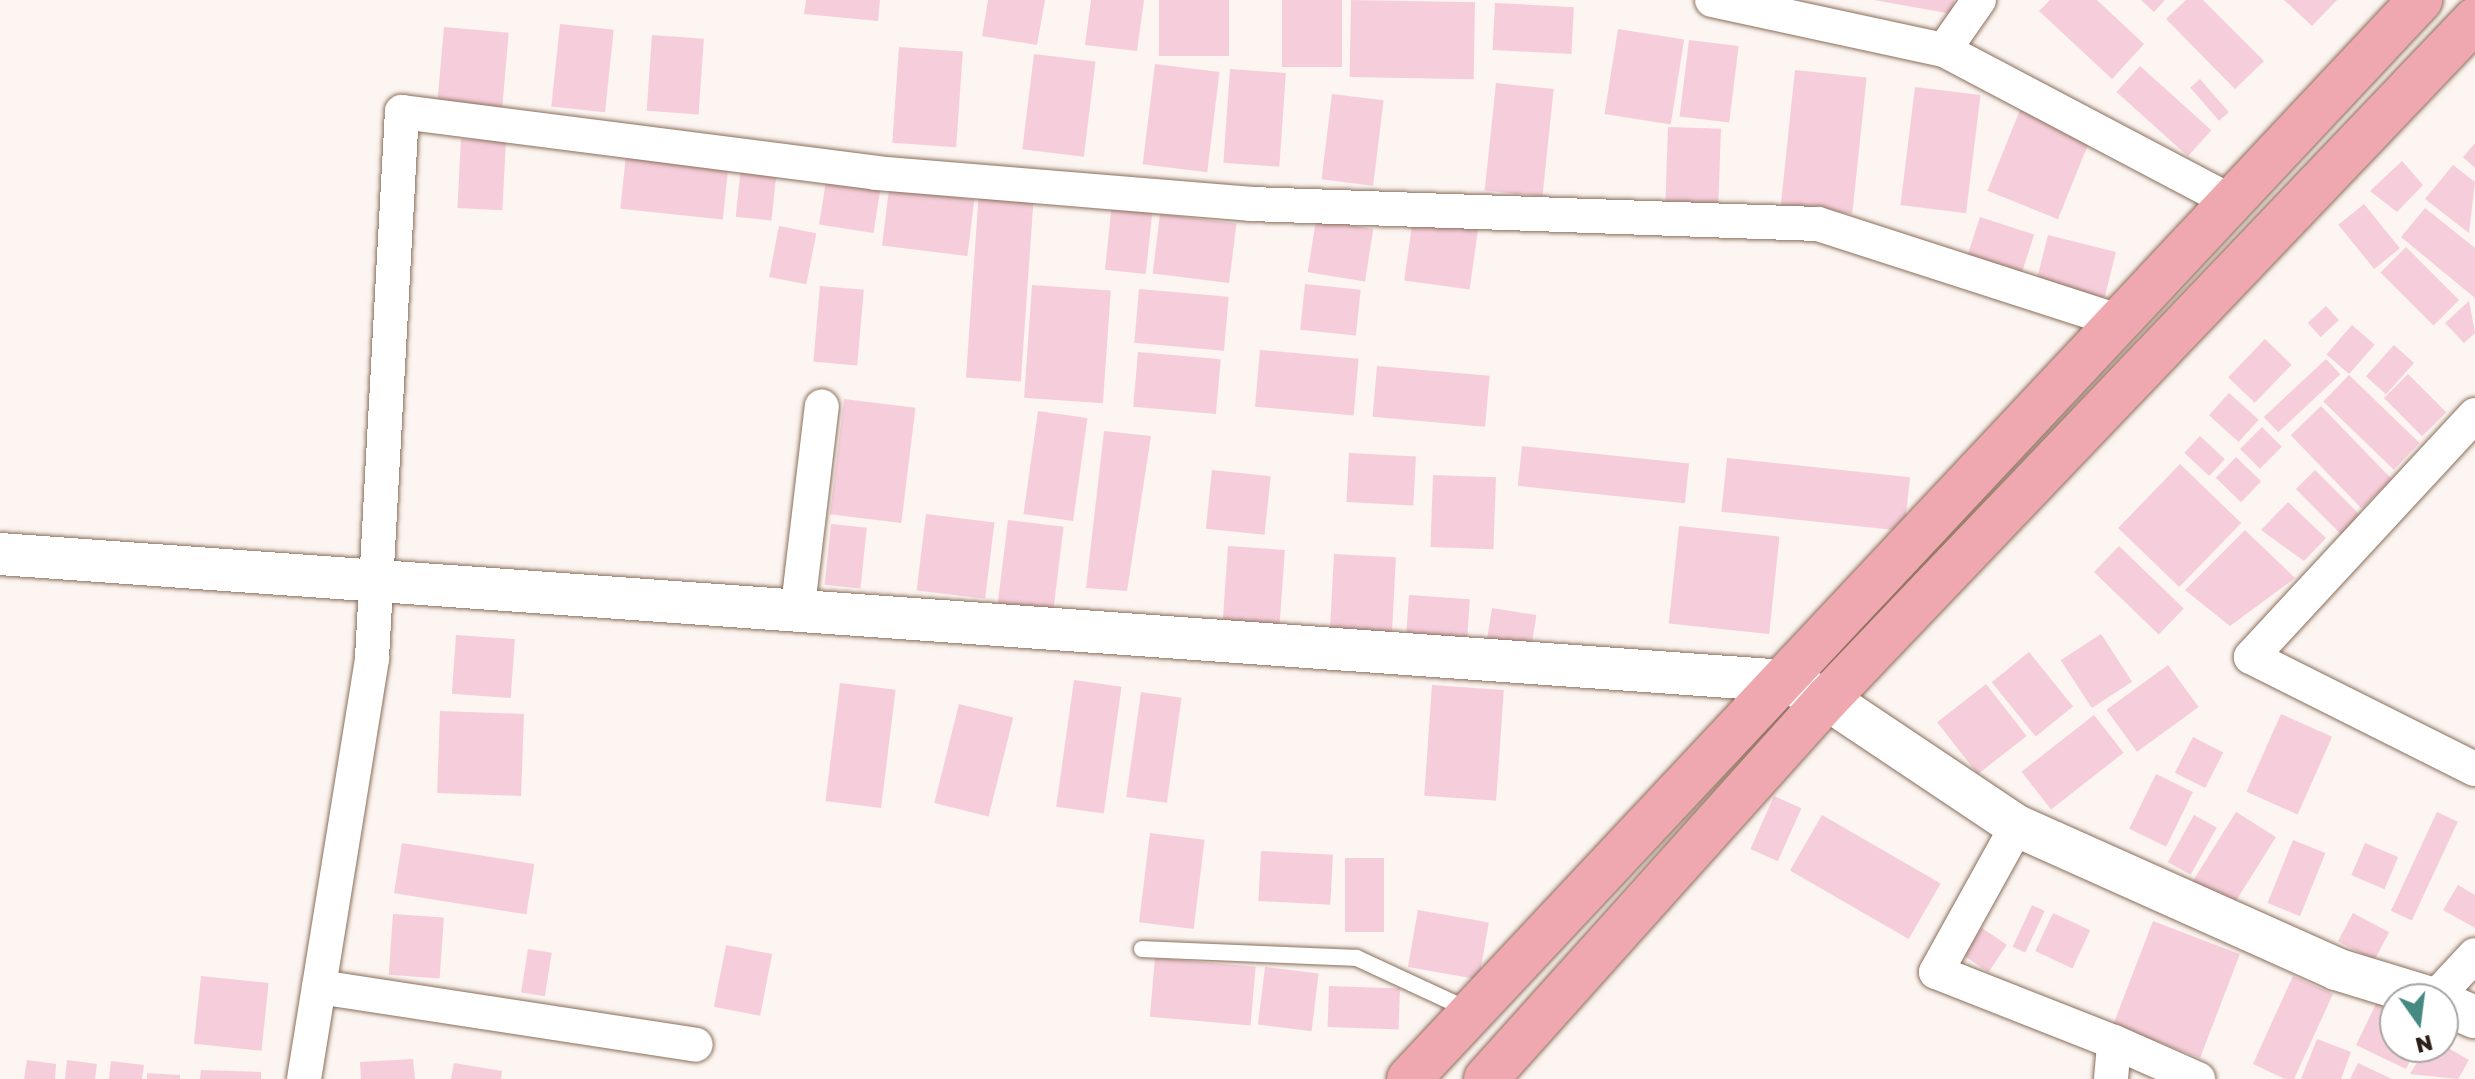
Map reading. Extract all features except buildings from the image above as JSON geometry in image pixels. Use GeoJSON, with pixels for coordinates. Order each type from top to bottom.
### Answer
{"type":"FeatureCollection","features":[{"type":"Feature","properties":{"kind":"main road"},"geometry":{"type":"LineString","coordinates":[[1409,1079],[1783,681],[2115,320],[2420,0]]}},
{"type":"Feature","properties":{"kind":"main road"},"geometry":{"type":"LineString","coordinates":[[1486,1079],[1827,699],[2475,20]]}},
{"type":"Feature","properties":{"kind":"street"},"geometry":{"type":"LineString","coordinates":[[1718,0],[1753,15],[1944,50],[2229,200]]}},
{"type":"Feature","properties":{"kind":"street"},"geometry":{"type":"LineString","coordinates":[[1944,50],[1979,0]]}},
{"type":"Feature","properties":{"kind":"street"},"geometry":{"type":"LineString","coordinates":[[304,1079],[372,658],[402,112],[876,173],[1235,203],[1818,224],[2115,320]]}},
{"type":"Feature","properties":{"kind":"street"},"geometry":{"type":"LineString","coordinates":[[798,606],[822,406]]}},
{"type":"Feature","properties":{"kind":"street"},"geometry":{"type":"LineString","coordinates":[[2475,415],[2251,657],[2475,769]]}},
{"type":"Feature","properties":{"kind":"street"},"geometry":{"type":"LineString","coordinates":[[0,554],[376,583],[798,606],[1783,681],[1827,699],[2017,826],[2336,969],[2382,983]]}},
{"type":"Feature","properties":{"kind":"street"},"geometry":{"type":"LineString","coordinates":[[2017,826],[1936,972],[2114,1042],[2198,1079]]}},
{"type":"Feature","properties":{"kind":"street"},"geometry":{"type":"LineString","coordinates":[[2449,983],[2475,955]]}},
{"type":"Feature","properties":{"kind":"street"},"geometry":{"type":"LineString","coordinates":[[319,987],[696,1045]]}},
{"type":"Feature","properties":{"kind":"street"},"geometry":{"type":"LineString","coordinates":[[2111,1079],[2114,1042]]}},
{"type":"Feature","properties":{"kind":"lane"},"geometry":{"type":"LineString","coordinates":[[1142,949],[1357,958],[1473,1012]]}}]}
